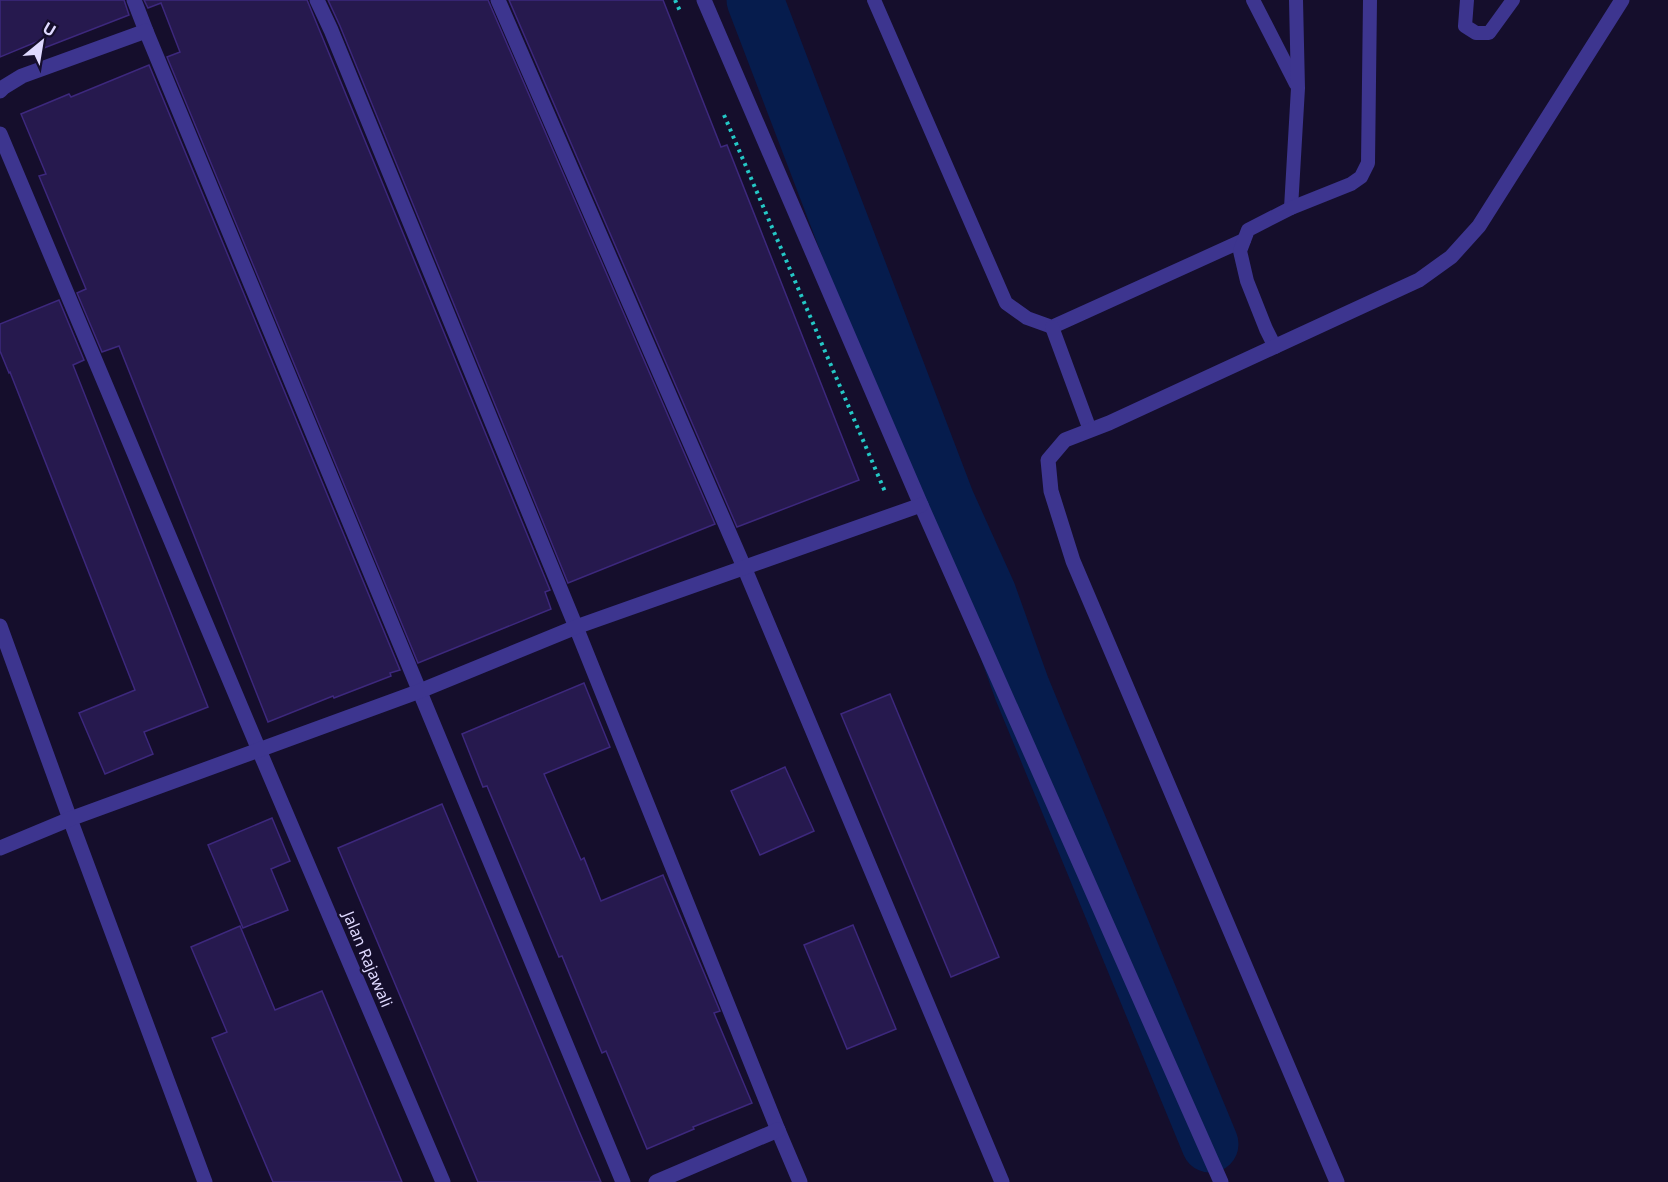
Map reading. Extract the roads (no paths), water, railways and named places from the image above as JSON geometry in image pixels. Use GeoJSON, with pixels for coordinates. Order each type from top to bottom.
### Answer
{"type":"FeatureCollection","features":[{"type":"Feature","properties":{"kind":"street"},"geometry":{"type":"LineString","coordinates":[[134,0],[623,1182]]}},
{"type":"Feature","properties":{"kind":"street"},"geometry":{"type":"LineString","coordinates":[[317,0],[576,627],[800,1182]]}},
{"type":"Feature","properties":{"kind":"street"},"geometry":{"type":"LineString","coordinates":[[498,0],[744,567],[1002,1182]]}},
{"type":"Feature","properties":{"kind":"street"},"geometry":{"type":"LineString","coordinates":[[704,0],[921,505],[1221,1182]]}},
{"type":"Feature","properties":{"kind":"street"},"geometry":{"type":"LineString","coordinates":[[1337,1182],[1073,561],[1051,491],[1048,460],[1065,440],[1109,423],[1419,280],[1451,257],[1479,226],[1622,0]]}},
{"type":"Feature","properties":{"kind":"street"},"geometry":{"type":"LineString","coordinates":[[0,91],[22,76],[146,31]]}},
{"type":"Feature","properties":{"kind":"street","name":"Jalan Rajawali"},"geometry":{"type":"LineString","coordinates":[[0,134],[443,1182]]}},
{"type":"Feature","properties":{"kind":"street"},"geometry":{"type":"LineString","coordinates":[[0,848],[70,819],[420,691],[576,627],[921,505]]}},
{"type":"Feature","properties":{"kind":"street"},"geometry":{"type":"LineString","coordinates":[[0,626],[206,1182]]}},
{"type":"Feature","properties":{"kind":"street"},"geometry":{"type":"LineString","coordinates":[[656,1182],[778,1130]]}},
{"type":"Feature","properties":{"kind":"lane"},"geometry":{"type":"LineString","coordinates":[[874,0],[1006,303],[1027,318],[1052,327],[1245,240]]}},
{"type":"Feature","properties":{"kind":"lane"},"geometry":{"type":"LineString","coordinates":[[1254,0],[1298,88]]}},
{"type":"Feature","properties":{"kind":"lane"},"geometry":{"type":"LineString","coordinates":[[1291,208],[1298,88],[1296,0]]}},
{"type":"Feature","properties":{"kind":"lane"},"geometry":{"type":"LineString","coordinates":[[1275,347],[1247,281],[1240,251],[1248,230],[1361,177],[1368,163],[1370,0]]}},
{"type":"Feature","properties":{"kind":"lane"},"geometry":{"type":"LineString","coordinates":[[1467,0],[1466,26],[1476,33],[1489,33],[1513,0]]}},
{"type":"Feature","properties":{"kind":"lane"},"geometry":{"type":"LineString","coordinates":[[1052,327],[1090,430]]}},
{"type":"Feature","properties":{"kind":"waterway"},"geometry":{"type":"LineString","coordinates":[[755,0],[946,501],[988,594],[1022,689],[1210,1144]]}}]}
